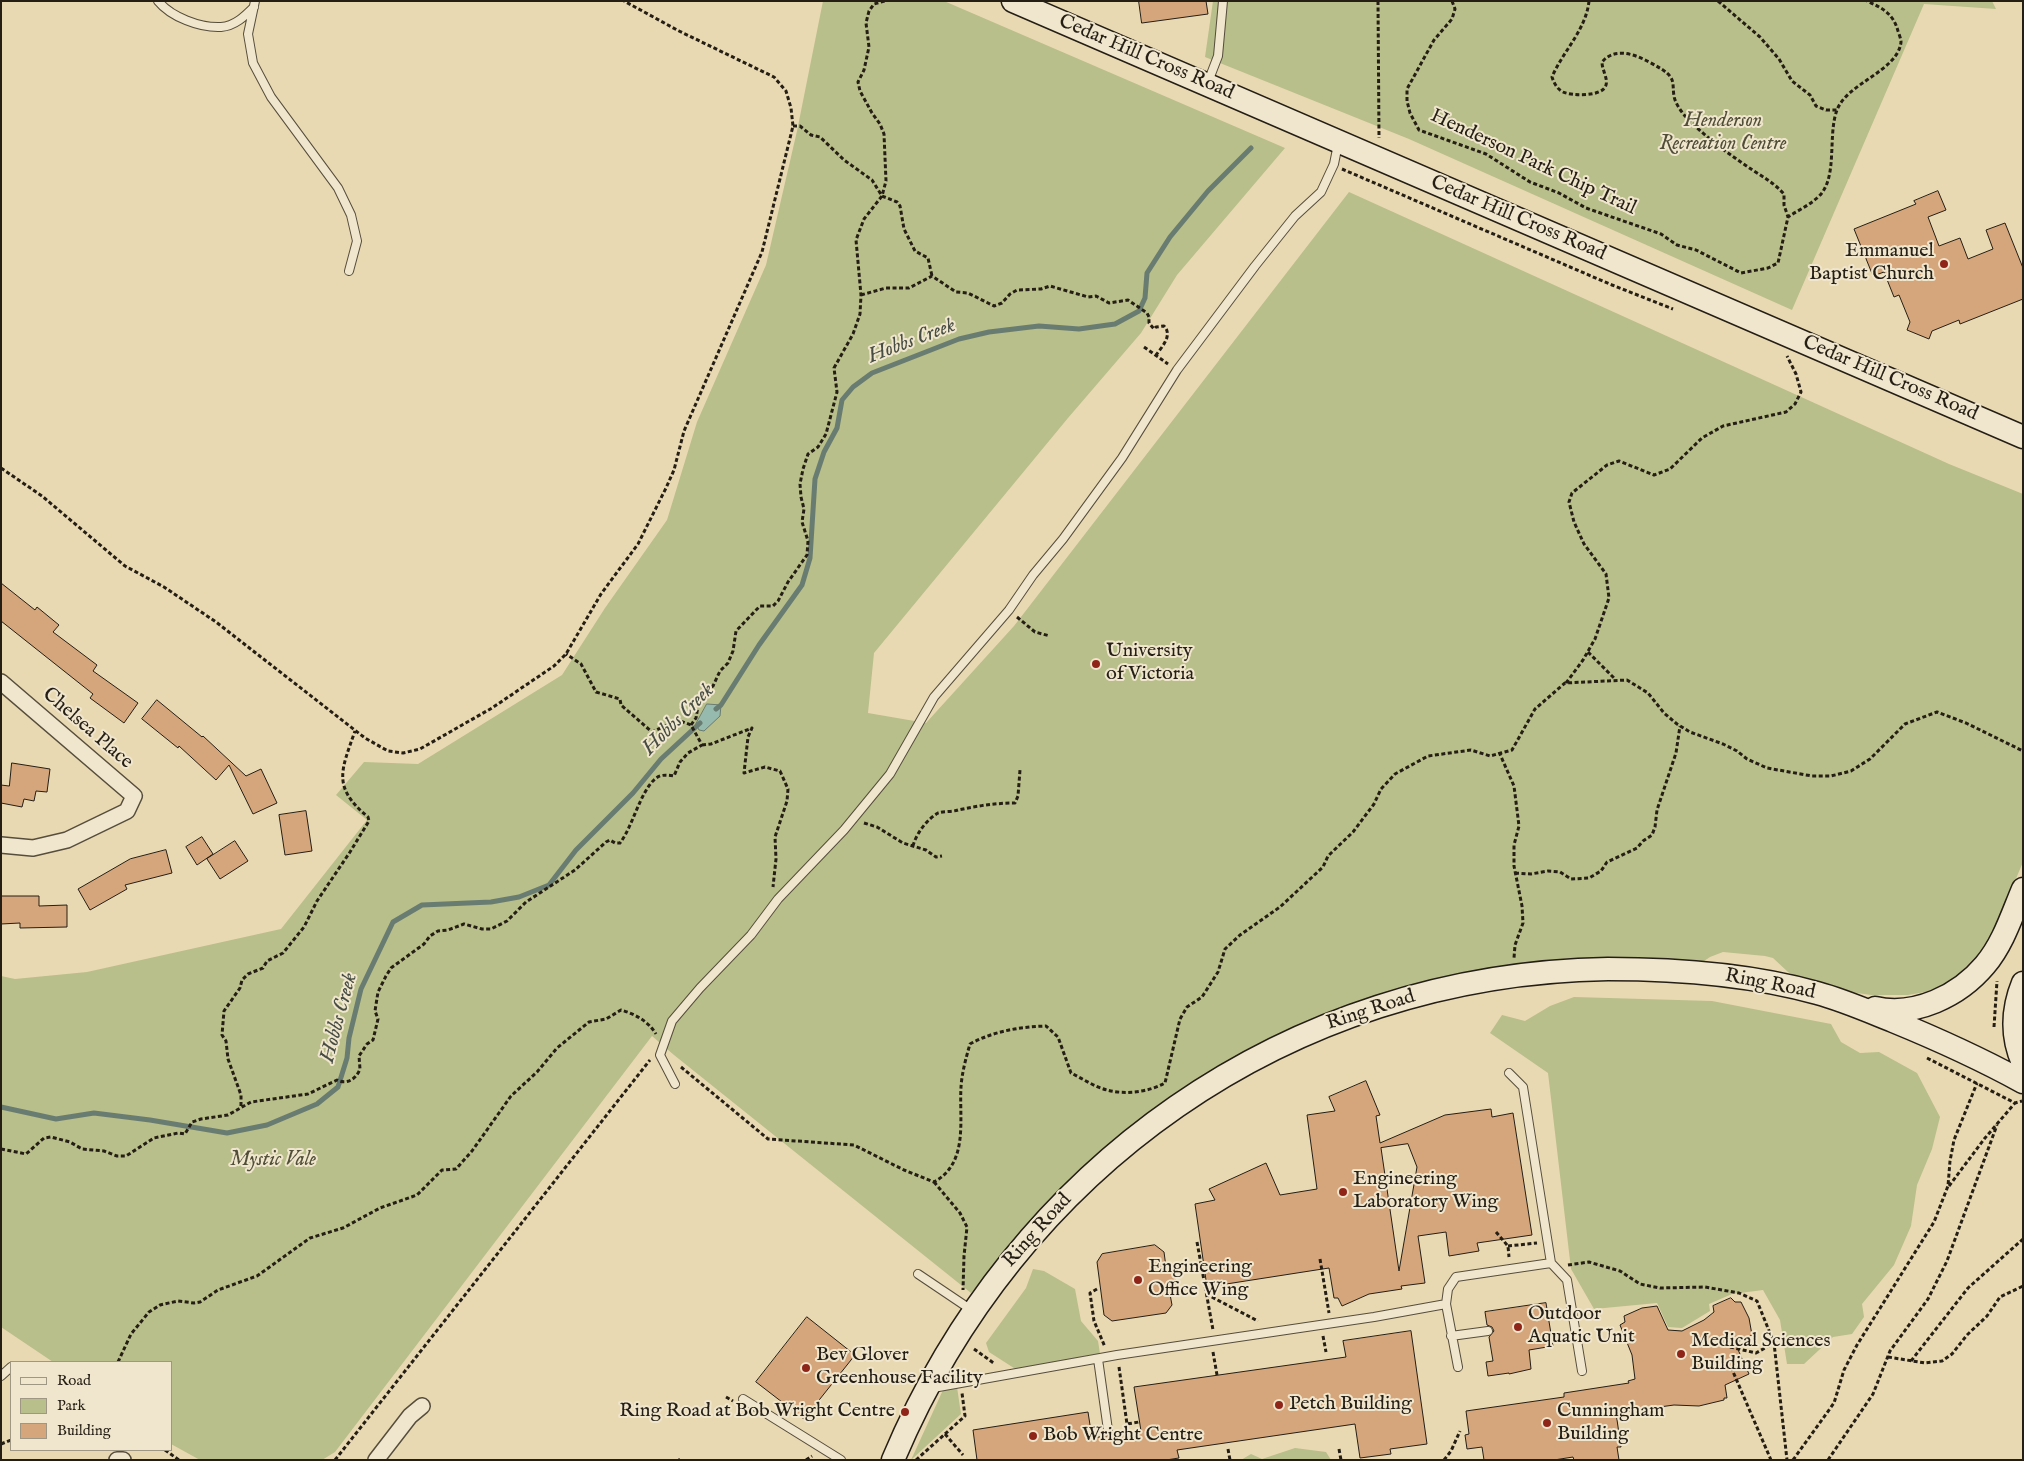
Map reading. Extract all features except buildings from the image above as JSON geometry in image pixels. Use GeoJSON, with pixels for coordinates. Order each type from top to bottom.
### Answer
{"type":"FeatureCollection","features":[{"type":"Feature","properties":{"kind":"street","name":"Cedar Hill Cross Road"},"geometry":{"type":"LineString","coordinates":[[1021,3],[2016,434]]}},
{"type":"Feature","properties":{"kind":"street"},"geometry":{"type":"LineString","coordinates":[[2016,434],[2023,449]]}},
{"type":"Feature","properties":{"kind":"street","name":"Chelsea Place"},"geometry":{"type":"LineString","coordinates":[[1,682],[134,796],[127,811],[67,840],[33,848],[1,845]]}},
{"type":"Feature","properties":{"kind":"street"},"geometry":{"type":"LineString","coordinates":[[1845,1001],[1878,1009],[1893,1010],[1923,1006],[1963,986],[1986,965],[2003,936],[2023,889]]}},
{"type":"Feature","properties":{"kind":"street","name":"Ring Road"},"geometry":{"type":"LineString","coordinates":[[893,1460],[925,1389],[968,1307],[1046,1219],[1103,1163],[1154,1122],[1202,1088],[1263,1054],[1342,1019],[1392,1002],[1449,987],[1511,976],[1582,970],[1635,969],[1686,972],[1758,980],[1816,992],[1845,1001],[1931,1037],[2023,1082]]}},
{"type":"Feature","properties":{"kind":"street"},"geometry":{"type":"LineString","coordinates":[[2023,983],[2017,998],[2014,1025],[2015,1039],[2023,1063]]}},
{"type":"Feature","properties":{"kind":"street"},"geometry":{"type":"LineString","coordinates":[[376,1460],[410,1416],[422,1406]]}},
{"type":"Feature","properties":{"kind":"lane"},"geometry":{"type":"LineString","coordinates":[[158,1],[168,11],[188,21],[222,27],[240,20],[255,4]]}},
{"type":"Feature","properties":{"kind":"lane"},"geometry":{"type":"LineString","coordinates":[[1208,84],[1218,56],[1223,1]]}},
{"type":"Feature","properties":{"kind":"lane"},"geometry":{"type":"LineString","coordinates":[[255,4],[248,34],[253,63],[271,97],[338,188],[351,215],[357,241],[349,271]]}},
{"type":"Feature","properties":{"kind":"lane"},"geometry":{"type":"LineString","coordinates":[[675,1084],[660,1055],[672,1021],[751,934],[778,899],[852,820],[890,774],[934,696],[1009,610],[1122,458],[1177,370],[1295,216],[1321,192],[1334,164],[1339,142]]}},
{"type":"Feature","properties":{"kind":"lane"},"geometry":{"type":"LineString","coordinates":[[1509,1073],[1523,1087],[1551,1263],[1567,1280],[1582,1371]]}},
{"type":"Feature","properties":{"kind":"lane"},"geometry":{"type":"LineString","coordinates":[[1458,1367],[1446,1304],[1448,1288],[1456,1277],[1551,1263]]}},
{"type":"Feature","properties":{"kind":"lane"},"geometry":{"type":"LineString","coordinates":[[918,1274],[968,1307]]}},
{"type":"Feature","properties":{"kind":"lane"},"geometry":{"type":"LineString","coordinates":[[925,1389],[1113,1356],[1330,1324],[1446,1304]]}},
{"type":"Feature","properties":{"kind":"lane"},"geometry":{"type":"LineString","coordinates":[[1451,1336],[1488,1330]]}},
{"type":"Feature","properties":{"kind":"lane"},"geometry":{"type":"LineString","coordinates":[[1098,1359],[1108,1430]]}},
{"type":"Feature","properties":{"kind":"lane"},"geometry":{"type":"LineString","coordinates":[[743,1399],[840,1460]]}},
{"type":"Feature","properties":{"kind":"path"},"geometry":{"type":"LineString","coordinates":[[1,468],[42,496],[125,566],[164,587],[216,622],[355,731],[388,751],[403,753],[420,749],[492,708],[554,666],[566,654],[601,594],[638,544],[674,470],[684,431],[762,252],[793,126],[791,108],[786,91],[774,77],[624,1]]}},
{"type":"Feature","properties":{"kind":"path"},"geometry":{"type":"LineString","coordinates":[[633,1],[633,7]]}},
{"type":"Feature","properties":{"kind":"path"},"geometry":{"type":"LineString","coordinates":[[691,726],[696,718],[698,700],[704,692],[714,686],[720,672],[728,663],[733,651],[736,631],[760,606],[773,606],[778,601],[788,582],[807,555],[808,540],[802,522],[804,509],[800,484],[803,469],[808,454],[818,447],[826,434],[837,392],[834,368],[860,314],[861,295],[856,240],[864,219],[882,196],[886,181],[884,134],[860,91],[858,82],[864,70],[869,47],[866,23],[869,11],[874,4],[885,1]]}},
{"type":"Feature","properties":{"kind":"path"},"geometry":{"type":"LineString","coordinates":[[1378,1],[1379,138]]}},
{"type":"Feature","properties":{"kind":"path","name":"Henderson Park Chip Trail"},"geometry":{"type":"LineString","coordinates":[[1452,1],[1455,9],[1452,19],[1434,40],[1407,89],[1410,113],[1419,130],[1486,154],[1530,182],[1559,193],[1586,208],[1661,234],[1677,245],[1696,250],[1741,273],[1768,268],[1778,263],[1788,217],[1784,205],[1784,194],[1774,183],[1724,150],[1686,117],[1677,106],[1672,78],[1665,71],[1645,60],[1618,52],[1608,55],[1602,62],[1602,71],[1606,78],[1606,86],[1603,91],[1594,94],[1578,94],[1564,92],[1555,85],[1552,77],[1557,65],[1582,26],[1588,13],[1589,1]]}},
{"type":"Feature","properties":{"kind":"path"},"geometry":{"type":"LineString","coordinates":[[1718,1],[1760,37],[1779,59],[1792,81],[1810,96],[1816,106],[1826,110],[1837,110]]}},
{"type":"Feature","properties":{"kind":"path"},"geometry":{"type":"LineString","coordinates":[[1788,217],[1818,198],[1829,179],[1832,133],[1837,110],[1848,94],[1894,58],[1901,42],[1896,22],[1886,10],[1867,1]]}},
{"type":"Feature","properties":{"kind":"path"},"geometry":{"type":"LineString","coordinates":[[793,126],[800,126],[811,135],[820,137],[828,147],[872,180],[882,196],[897,202],[900,206],[904,229],[915,251],[928,258],[932,276],[956,292],[968,293],[994,306],[1002,303],[1010,294],[1017,290],[1041,289],[1050,286],[1088,297],[1096,296],[1109,303],[1128,300],[1149,316],[1149,323],[1154,329],[1164,326],[1168,332],[1163,345],[1156,355]]}},
{"type":"Feature","properties":{"kind":"path"},"geometry":{"type":"LineString","coordinates":[[1334,164],[1377,185],[1677,311]]}},
{"type":"Feature","properties":{"kind":"path"},"geometry":{"type":"LineString","coordinates":[[861,295],[886,288],[909,288],[932,276]]}},
{"type":"Feature","properties":{"kind":"path"},"geometry":{"type":"LineString","coordinates":[[1144,347],[1177,370]]}},
{"type":"Feature","properties":{"kind":"path"},"geometry":{"type":"LineString","coordinates":[[934,1182],[944,1177],[954,1163],[961,1136],[961,1085],[970,1044],[1003,1030],[1046,1026],[1058,1037],[1071,1073],[1087,1082],[1108,1091],[1147,1091],[1159,1087],[1165,1083],[1180,1019],[1187,1007],[1202,997],[1218,972],[1225,949],[1240,935],[1263,921],[1280,907],[1323,868],[1328,856],[1343,840],[1354,832],[1374,804],[1381,789],[1395,774],[1428,756],[1471,750],[1490,756],[1512,750],[1535,709],[1565,683],[1588,652],[1595,639],[1609,598],[1606,574],[1584,544],[1574,522],[1569,502],[1572,493],[1607,465],[1619,461],[1654,475],[1670,468],[1702,438],[1722,426],[1786,412],[1795,404],[1801,392],[1796,374],[1786,355]]}},
{"type":"Feature","properties":{"kind":"path"},"geometry":{"type":"LineString","coordinates":[[1009,610],[1034,632],[1050,636]]}},
{"type":"Feature","properties":{"kind":"path"},"geometry":{"type":"LineString","coordinates":[[1588,652],[1615,679]]}},
{"type":"Feature","properties":{"kind":"path"},"geometry":{"type":"LineString","coordinates":[[566,654],[581,664],[596,692],[620,699],[621,705],[652,732],[678,720],[691,726],[702,745]]}},
{"type":"Feature","properties":{"kind":"path"},"geometry":{"type":"LineString","coordinates":[[1565,683],[1615,679],[1628,680],[1648,693],[1664,713],[1680,726],[1723,744],[1747,759],[1767,768],[1812,776],[1831,776],[1851,771],[1870,758],[1905,724],[1937,712],[1966,723],[2023,751]]}},
{"type":"Feature","properties":{"kind":"path"},"geometry":{"type":"LineString","coordinates":[[1515,873],[1538,874],[1548,871],[1560,872],[1571,879],[1589,878],[1601,871],[1608,862],[1637,848],[1652,835],[1659,801],[1674,759],[1680,726]]}},
{"type":"Feature","properties":{"kind":"path"},"geometry":{"type":"LineString","coordinates":[[1,1150],[26,1154],[44,1138],[51,1137],[60,1141],[70,1142],[82,1149],[126,1156],[154,1138],[171,1134],[186,1134],[192,1122],[228,1115],[241,1106],[252,1102],[308,1094],[337,1080],[343,1082],[352,1080],[360,1070],[359,1056],[366,1044],[373,1040],[378,1019],[375,1011],[378,992],[391,968],[424,944],[430,936],[438,931],[448,930],[464,924],[482,930],[491,929],[507,921],[526,902],[575,870],[606,842],[610,840],[615,844],[620,843],[642,799],[655,779],[663,775],[674,776],[684,757],[702,745],[711,744],[752,728],[748,737],[744,773],[765,767],[780,771],[787,783],[787,801],[775,837],[776,859],[772,882],[773,892],[778,899]]}},
{"type":"Feature","properties":{"kind":"path"},"geometry":{"type":"LineString","coordinates":[[241,1106],[241,1095],[228,1059],[226,1041],[222,1035],[224,1011],[248,974],[263,968],[268,961],[283,952],[304,927],[317,902],[369,821],[350,800],[343,780],[345,758],[355,731]]}},
{"type":"Feature","properties":{"kind":"path"},"geometry":{"type":"LineString","coordinates":[[1499,752],[1514,786],[1519,826],[1514,845],[1515,873],[1522,906],[1522,924],[1515,945],[1511,976]]}},
{"type":"Feature","properties":{"kind":"path"},"geometry":{"type":"LineString","coordinates":[[913,846],[915,837],[930,819],[939,813],[970,806],[1015,803],[1018,796],[1020,770]]}},
{"type":"Feature","properties":{"kind":"path"},"geometry":{"type":"LineString","coordinates":[[852,820],[877,827],[903,843],[926,850],[936,857],[942,856]]}},
{"type":"Feature","properties":{"kind":"path"},"geometry":{"type":"LineString","coordinates":[[118,1361],[131,1334],[149,1312],[160,1305],[178,1301],[200,1302],[218,1290],[257,1276],[310,1238],[343,1228],[380,1208],[417,1195],[442,1170],[456,1169],[472,1151],[511,1096],[537,1072],[557,1048],[589,1022],[606,1019],[621,1010],[628,1012],[651,1026],[663,1046],[679,1065],[768,1139],[854,1146],[934,1182],[956,1207],[967,1227],[964,1256],[968,1307]]}},
{"type":"Feature","properties":{"kind":"path"},"geometry":{"type":"LineString","coordinates":[[335,1460],[578,1149],[663,1046]]}},
{"type":"Feature","properties":{"kind":"path"},"geometry":{"type":"LineString","coordinates":[[1920,1052],[1935,1064],[2015,1103]]}},
{"type":"Feature","properties":{"kind":"path"},"geometry":{"type":"LineString","coordinates":[[1793,1460],[1834,1403],[1848,1361],[1925,1239],[1942,1207],[1948,1186],[1984,1138],[2023,1096]]}},
{"type":"Feature","properties":{"kind":"path"},"geometry":{"type":"LineString","coordinates":[[1828,1460],[1873,1394],[1890,1351],[1928,1299],[1947,1262],[1997,1125]]}},
{"type":"Feature","properties":{"kind":"path"},"geometry":{"type":"LineString","coordinates":[[1496,1232],[1508,1246],[1509,1257]]}},
{"type":"Feature","properties":{"kind":"path"},"geometry":{"type":"LineString","coordinates":[[1911,1361],[1968,1288],[2023,1239]]}},
{"type":"Feature","properties":{"kind":"path"},"geometry":{"type":"LineString","coordinates":[[1508,1246],[1548,1241]]}},
{"type":"Feature","properties":{"kind":"path"},"geometry":{"type":"LineString","coordinates":[[1197,1242],[1215,1341]]}},
{"type":"Feature","properties":{"kind":"path"},"geometry":{"type":"LineString","coordinates":[[1320,1259],[1330,1324]]}},
{"type":"Feature","properties":{"kind":"path"},"geometry":{"type":"LineString","coordinates":[[1558,1269],[1573,1263],[1589,1262],[1620,1271],[1640,1284],[1660,1288],[1705,1288],[1739,1293],[1757,1301],[1774,1343],[1788,1460]]}},
{"type":"Feature","properties":{"kind":"path"},"geometry":{"type":"LineString","coordinates":[[1888,1357],[1925,1363],[1942,1361],[1952,1354],[1967,1335],[1987,1316],[2000,1297],[2023,1286]]}},
{"type":"Feature","properties":{"kind":"path"},"geometry":{"type":"LineString","coordinates":[[1097,1289],[1090,1293],[1092,1309],[1113,1356],[1127,1424],[1139,1422]]}},
{"type":"Feature","properties":{"kind":"path"},"geometry":{"type":"LineString","coordinates":[[1205,1293],[1255,1320],[1287,1330]]}},
{"type":"Feature","properties":{"kind":"path"},"geometry":{"type":"LineString","coordinates":[[1321,1325],[1326,1352]]}},
{"type":"Feature","properties":{"kind":"path"},"geometry":{"type":"LineString","coordinates":[[1730,1347],[1756,1353],[1774,1343]]}},
{"type":"Feature","properties":{"kind":"path"},"geometry":{"type":"LineString","coordinates":[[1215,1365],[1216,1374]]}},
{"type":"Feature","properties":{"kind":"path"},"geometry":{"type":"LineString","coordinates":[[1731,1367],[1771,1460]]}},
{"type":"Feature","properties":{"kind":"path"},"geometry":{"type":"LineString","coordinates":[[916,1460],[965,1416],[961,1383]]}},
{"type":"Feature","properties":{"kind":"path"},"geometry":{"type":"LineString","coordinates":[[1444,1460],[1460,1431]]}},
{"type":"Feature","properties":{"kind":"path"},"geometry":{"type":"LineString","coordinates":[[944,1434],[963,1455]]}},
{"type":"Feature","properties":{"kind":"path"},"geometry":{"type":"LineString","coordinates":[[1228,1449],[1230,1460]]}},
{"type":"Feature","properties":{"kind":"path"},"geometry":{"type":"LineString","coordinates":[[1339,1449],[1341,1460]]}},
{"type":"Feature","properties":{"kind":"path"},"geometry":{"type":"LineString","coordinates":[[166,1451],[179,1460]]}},
{"type":"Feature","properties":{"kind":"path"},"geometry":{"type":"LineString","coordinates":[[806,1460],[812,1456]]}},
{"type":"Feature","properties":{"kind":"green space","name":"Mystic Vale"},"geometry":{"type":"Polygon","coordinates":[[[823,1],[944,1],[1285,148],[1177,275],[1141,333],[1068,418],[874,653],[868,713],[926,723],[1014,626],[1349,192],[1949,464],[2023,494],[2023,862],[1994,931],[1985,947],[1957,976],[1943,985],[1925,992],[1908,995],[1871,995],[1850,992],[1799,978],[1788,972],[1773,958],[1723,952],[1701,963],[1485,971],[1410,988],[1270,1041],[1221,1067],[1164,1102],[1100,1154],[1037,1215],[971,1293],[652,1036],[335,1452],[322,1460],[200,1460],[172,1445],[172,1361],[52,1361],[1,1327],[1,976],[15,979],[87,972],[281,929],[367,820],[336,795],[364,762],[418,764],[562,675],[605,608],[667,520],[697,422],[766,265],[797,131],[823,1]]]}},
{"type":"Feature","properties":{"kind":"green space","name":"Henderson Recreation Centre"},"geometry":{"type":"Polygon","coordinates":[[[1213,1],[1992,1],[1996,9],[1924,4],[1792,310],[1409,139],[1205,57],[1213,1]]]}},
{"type":"Feature","properties":{"kind":"green space"},"geometry":{"type":"Polygon","coordinates":[[[1574,997],[1712,1001],[1831,1024],[1841,1042],[1860,1053],[1879,1052],[1917,1073],[1940,1117],[1932,1149],[1917,1185],[1911,1226],[1894,1265],[1862,1304],[1864,1317],[1852,1334],[1833,1337],[1804,1364],[1787,1364],[1780,1320],[1763,1290],[1732,1294],[1709,1304],[1710,1311],[1682,1328],[1668,1327],[1657,1303],[1594,1309],[1571,1269],[1548,1073],[1490,1033],[1502,1015],[1525,1021],[1550,1006],[1574,997]]]}},
{"type":"Feature","properties":{"kind":"green space"},"geometry":{"type":"Polygon","coordinates":[[[1033,1269],[1044,1271],[1075,1289],[1081,1321],[1098,1341],[1100,1354],[1017,1370],[989,1352],[986,1343],[1026,1288],[1033,1269]]]}},
{"type":"Feature","properties":{"kind":"green space"},"geometry":{"type":"Polygon","coordinates":[[[957,1387],[961,1414],[911,1460],[943,1390],[957,1387]]]}},
{"type":"Feature","properties":{"kind":"green space"},"geometry":{"type":"Polygon","coordinates":[[[1295,1448],[1326,1452],[1331,1460],[1241,1460],[1251,1454],[1262,1459],[1295,1448]]]}},
{"type":"Feature","properties":{"kind":"water"},"geometry":{"type":"Polygon","coordinates":[[[707,704],[721,705],[720,716],[704,731],[699,730],[696,724],[707,704]]]}},
{"type":"Feature","properties":{"kind":"waterway","name":"Hobbs Creek"},"geometry":{"type":"LineString","coordinates":[[716,709],[721,705],[759,645],[802,585],[810,558],[815,479],[824,452],[837,428],[842,400],[853,387],[872,373],[959,339],[989,332],[1039,326],[1079,329],[1115,324],[1139,311],[1145,298],[1147,273],[1170,237],[1208,191],[1251,148]]}},
{"type":"Feature","properties":{"kind":"waterway","name":"Hobbs Creek"},"geometry":{"type":"LineString","coordinates":[[1,1107],[56,1119],[94,1113],[227,1133],[267,1125],[317,1104],[338,1087],[347,1058],[349,1038],[361,989],[393,922],[422,905],[491,902],[519,897],[549,885],[576,850],[633,793],[661,759],[700,723]]}},
{"type":"Feature","properties":{"kind":"place","name":"Emmanuel Baptist Church"},"geometry":{"type":"Point","coordinates":[1944,264]}},
{"type":"Feature","properties":{"kind":"place","name":"University of Victoria"},"geometry":{"type":"Point","coordinates":[1096,664]}},
{"type":"Feature","properties":{"kind":"place","name":"Engineering Laboratory Wing"},"geometry":{"type":"Point","coordinates":[1343,1192]}},
{"type":"Feature","properties":{"kind":"place","name":"Engineering Office Wing"},"geometry":{"type":"Point","coordinates":[1138,1280]}},
{"type":"Feature","properties":{"kind":"place","name":"Outdoor Aquatic Unit"},"geometry":{"type":"Point","coordinates":[1518,1327]}},
{"type":"Feature","properties":{"kind":"place","name":"Medical Sciences Building"},"geometry":{"type":"Point","coordinates":[1681,1354]}},
{"type":"Feature","properties":{"kind":"place","name":"Bev Glover Greenhouse Facility"},"geometry":{"type":"Point","coordinates":[806,1368]}},
{"type":"Feature","properties":{"kind":"place","name":"Petch Building"},"geometry":{"type":"Point","coordinates":[1279,1405]}},
{"type":"Feature","properties":{"kind":"place","name":"Ring Road at Bob Wright Centre"},"geometry":{"type":"Point","coordinates":[905,1412]}},
{"type":"Feature","properties":{"kind":"place","name":"Cunningham Building"},"geometry":{"type":"Point","coordinates":[1547,1423]}},
{"type":"Feature","properties":{"kind":"place","name":"Bob Wright Centre"},"geometry":{"type":"Point","coordinates":[1033,1436]}}]}
